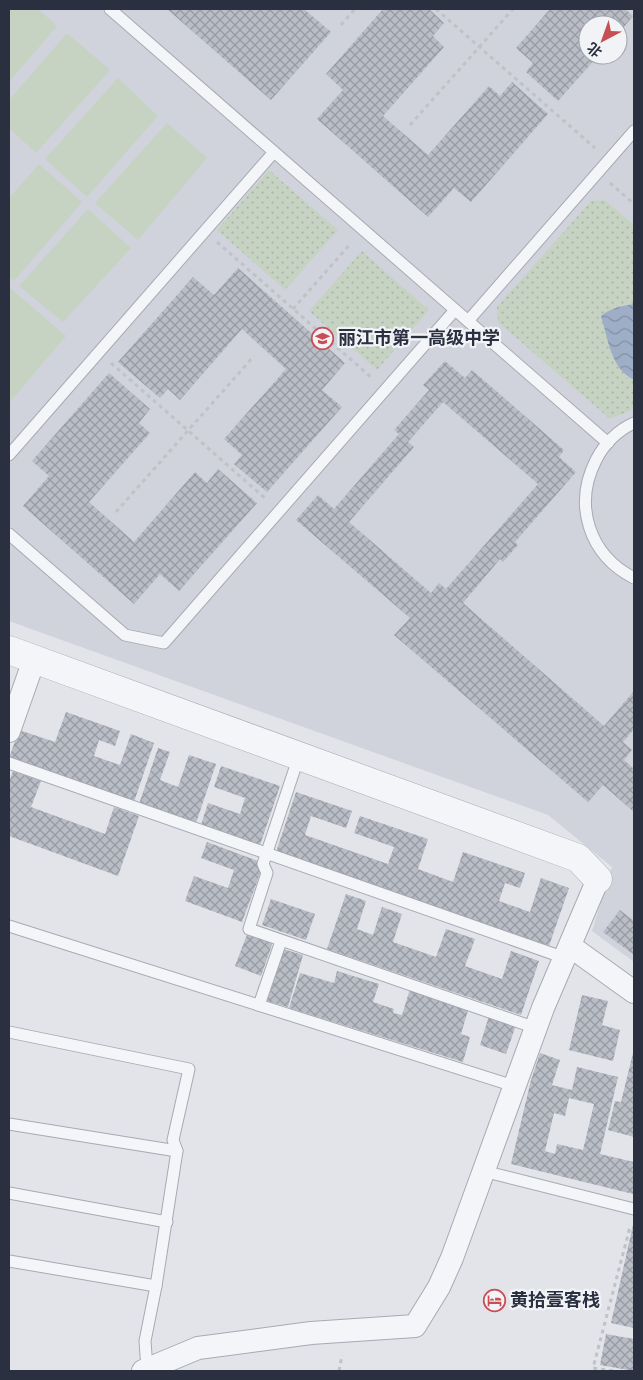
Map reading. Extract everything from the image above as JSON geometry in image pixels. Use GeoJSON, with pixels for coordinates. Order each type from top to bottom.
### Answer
{"type":"FeatureCollection","features":[{"type":"Feature","properties":{"kind":"street"},"geometry":{"type":"LineString","coordinates":[[9,650],[578,858],[598,879],[536,1028],[439,1287],[415,1326],[311,1333],[198,1348],[145,1370]]}},
{"type":"Feature","properties":{"kind":"street"},"geometry":{"type":"LineString","coordinates":[[9,731],[34,660]]}},
{"type":"Feature","properties":{"kind":"street"},"geometry":{"type":"LineString","coordinates":[[567,952],[634,992]]}},
{"type":"Feature","properties":{"kind":"lane"},"geometry":{"type":"LineString","coordinates":[[110,9],[608,443]]}},
{"type":"Feature","properties":{"kind":"lane"},"geometry":{"type":"LineString","coordinates":[[468,321],[634,131]]}},
{"type":"Feature","properties":{"kind":"lane"},"geometry":{"type":"LineString","coordinates":[[9,455],[274,152]]}},
{"type":"Feature","properties":{"kind":"lane"},"geometry":{"type":"LineString","coordinates":[[9,534],[125,635],[164,643],[455,310]]}},
{"type":"Feature","properties":{"kind":"lane"},"geometry":{"type":"LineString","coordinates":[[634,423],[627,426],[599,453],[591,470],[586,493],[586,516],[590,531],[597,544],[606,557],[618,568],[634,578]]}},
{"type":"Feature","properties":{"kind":"lane"},"geometry":{"type":"LineString","coordinates":[[299,756],[266,853],[263,864],[267,873],[250,930],[536,1028]]}},
{"type":"Feature","properties":{"kind":"lane"},"geometry":{"type":"LineString","coordinates":[[9,763],[266,853],[567,952]]}},
{"type":"Feature","properties":{"kind":"lane"},"geometry":{"type":"LineString","coordinates":[[9,926],[514,1086]]}},
{"type":"Feature","properties":{"kind":"lane"},"geometry":{"type":"LineString","coordinates":[[258,1005],[281,941]]}},
{"type":"Feature","properties":{"kind":"lane"},"geometry":{"type":"LineString","coordinates":[[9,1032],[189,1069],[173,1140],[177,1151],[167,1222],[145,1341],[145,1370]]}},
{"type":"Feature","properties":{"kind":"lane"},"geometry":{"type":"LineString","coordinates":[[9,1124],[177,1151]]}},
{"type":"Feature","properties":{"kind":"lane"},"geometry":{"type":"LineString","coordinates":[[483,1171],[633,1214]]}},
{"type":"Feature","properties":{"kind":"lane"},"geometry":{"type":"LineString","coordinates":[[9,1193],[167,1222]]}},
{"type":"Feature","properties":{"kind":"lane"},"geometry":{"type":"LineString","coordinates":[[9,1261],[156,1286]]}},
{"type":"Feature","properties":{"kind":"path"},"geometry":{"type":"LineString","coordinates":[[341,25],[355,9]]}},
{"type":"Feature","properties":{"kind":"path"},"geometry":{"type":"LineString","coordinates":[[436,9],[609,160]]}},
{"type":"Feature","properties":{"kind":"path"},"geometry":{"type":"LineString","coordinates":[[410,124],[513,9]]}},
{"type":"Feature","properties":{"kind":"path"},"geometry":{"type":"LineString","coordinates":[[598,172],[634,204]]}},
{"type":"Feature","properties":{"kind":"path"},"geometry":{"type":"LineString","coordinates":[[293,309],[362,229]]}},
{"type":"Feature","properties":{"kind":"path"},"geometry":{"type":"LineString","coordinates":[[204,231],[386,390]]}},
{"type":"Feature","properties":{"kind":"path"},"geometry":{"type":"LineString","coordinates":[[99,352],[280,511]]}},
{"type":"Feature","properties":{"kind":"path"},"geometry":{"type":"LineString","coordinates":[[116,512],[254,356]]}},
{"type":"Feature","properties":{"kind":"path"},"geometry":{"type":"LineString","coordinates":[[614,1371],[593,1368],[633,1214]]}},
{"type":"Feature","properties":{"kind":"shaded area","name":"丽江市第一高级中学"},"geometry":{"type":"Polygon","coordinates":[[[9,9],[634,9],[634,962],[592,931],[612,867],[548,815],[9,621],[9,9]]]}},
{"type":"Feature","properties":{"kind":"green space"},"geometry":{"type":"Polygon","coordinates":[[[9,9],[38,9],[57,26],[9,82],[9,9]]]}},
{"type":"Feature","properties":{"kind":"green space"},"geometry":{"type":"Polygon","coordinates":[[[67,33],[110,70],[36,153],[9,128],[9,100],[67,33]]]}},
{"type":"Feature","properties":{"kind":"green space"},"geometry":{"type":"Polygon","coordinates":[[[118,78],[158,116],[87,197],[45,159],[118,78]]]}},
{"type":"Feature","properties":{"kind":"green space"},"geometry":{"type":"Polygon","coordinates":[[[167,123],[207,158],[138,240],[95,203],[167,123]]]}},
{"type":"Feature","properties":{"kind":"green space"},"geometry":{"type":"Polygon","coordinates":[[[39,164],[82,202],[14,281],[9,277],[9,198],[39,164]]]}},
{"type":"Feature","properties":{"kind":"green space"},"geometry":{"type":"Polygon","coordinates":[[[269,170],[338,230],[285,290],[217,230],[269,170]]]}},
{"type":"Feature","properties":{"kind":"green space"},"geometry":{"type":"Polygon","coordinates":[[[605,200],[634,225],[634,304],[621,306],[626,377],[634,380],[634,409],[610,419],[498,322],[497,307],[591,201],[605,200]]]}},
{"type":"Feature","properties":{"kind":"green space"},"geometry":{"type":"Polygon","coordinates":[[[88,209],[131,248],[63,322],[19,286],[88,209]]]}},
{"type":"Feature","properties":{"kind":"green space"},"geometry":{"type":"Polygon","coordinates":[[[362,251],[429,310],[377,370],[309,311],[362,251]]]}},
{"type":"Feature","properties":{"kind":"green space"},"geometry":{"type":"Polygon","coordinates":[[[9,287],[66,336],[9,403],[9,287]]]}},
{"type":"Feature","properties":{"kind":"water"},"geometry":{"type":"Polygon","coordinates":[[[634,304],[634,380],[620,369],[615,361],[601,316],[616,308],[634,304]]]}},
{"type":"Feature","properties":{"kind":"building"},"geometry":{"type":"Polygon","coordinates":[[[167,9],[304,9],[331,32],[271,100],[167,9]]]}},
{"type":"Feature","properties":{"kind":"building"},"geometry":{"type":"Polygon","coordinates":[[[383,9],[429,9],[444,23],[433,36],[444,47],[383,116],[428,155],[489,86],[500,96],[512,82],[548,114],[471,202],[454,188],[428,217],[317,119],[343,90],[326,74],[383,9]]]}},
{"type":"Feature","properties":{"kind":"building"},"geometry":{"type":"Polygon","coordinates":[[[550,9],[625,9],[633,16],[628,22],[628,15],[578,15],[578,65],[590,65],[558,101],[526,72],[533,63],[516,48],[550,9]]]}},
{"type":"Feature","properties":{"kind":"building"},"geometry":{"type":"Polygon","coordinates":[[[238,268],[345,363],[322,390],[342,407],[267,492],[234,464],[242,455],[224,439],[286,369],[242,329],[180,400],[168,389],[160,398],[118,362],[193,277],[214,295],[238,268]]]}},
{"type":"Feature","properties":{"kind":"building"},"geometry":{"type":"Polygon","coordinates":[[[445,361],[465,378],[472,370],[564,450],[559,457],[576,472],[515,542],[518,545],[503,562],[500,559],[463,603],[604,726],[634,691],[634,729],[623,742],[632,750],[624,760],[634,769],[634,812],[603,785],[588,802],[394,635],[410,618],[296,520],[318,495],[334,509],[399,434],[394,430],[429,390],[423,385],[445,361]],[[443,402],[408,442],[414,447],[349,522],[431,593],[439,583],[446,589],[538,484],[443,402]]]}},
{"type":"Feature","properties":{"kind":"building"},"geometry":{"type":"Polygon","coordinates":[[[109,373],[150,409],[139,423],[150,433],[89,502],[134,542],[195,472],[207,483],[218,469],[257,503],[179,591],[160,574],[134,604],[23,506],[49,476],[32,461],[109,373]]]}},
{"type":"Feature","properties":{"kind":"building"},"geometry":{"type":"Polygon","coordinates":[[[66,712],[120,731],[115,746],[99,740],[94,756],[120,765],[131,734],[154,743],[134,802],[9,758],[19,730],[55,742],[66,712]]]}},
{"type":"Feature","properties":{"kind":"building"},"geometry":{"type":"Polygon","coordinates":[[[158,748],[170,752],[160,780],[178,787],[189,755],[216,764],[196,823],[139,804],[158,748]]]}},
{"type":"Feature","properties":{"kind":"building"},"geometry":{"type":"Polygon","coordinates":[[[221,766],[280,786],[260,845],[201,825],[208,803],[240,814],[245,798],[214,787],[221,766]]]}},
{"type":"Feature","properties":{"kind":"building"},"geometry":{"type":"Polygon","coordinates":[[[13,771],[41,781],[31,807],[105,834],[114,807],[139,816],[118,876],[9,836],[9,782],[13,771]]]}},
{"type":"Feature","properties":{"kind":"building"},"geometry":{"type":"Polygon","coordinates":[[[296,792],[352,811],[346,828],[311,816],[305,835],[388,864],[394,847],[354,833],[360,816],[428,839],[418,869],[453,882],[463,852],[525,873],[520,888],[505,883],[499,901],[530,912],[541,878],[569,888],[549,946],[276,852],[296,792]]]}},
{"type":"Feature","properties":{"kind":"building"},"geometry":{"type":"Polygon","coordinates":[[[207,842],[258,861],[261,871],[242,922],[185,901],[194,876],[228,888],[234,870],[201,858],[207,842]]]}},
{"type":"Feature","properties":{"kind":"building"},"geometry":{"type":"Polygon","coordinates":[[[346,894],[366,901],[357,929],[373,935],[382,907],[402,914],[393,942],[436,957],[446,929],[475,939],[465,966],[502,979],[511,951],[539,961],[521,1015],[327,949],[346,894]]]}},
{"type":"Feature","properties":{"kind":"building"},"geometry":{"type":"Polygon","coordinates":[[[271,899],[315,914],[306,940],[262,925],[271,899]]]}},
{"type":"Feature","properties":{"kind":"building"},"geometry":{"type":"Polygon","coordinates":[[[620,910],[634,921],[634,955],[603,932],[620,910]]]}},
{"type":"Feature","properties":{"kind":"building"},"geometry":{"type":"Polygon","coordinates":[[[248,932],[273,942],[261,976],[235,966],[248,932]]]}},
{"type":"Feature","properties":{"kind":"building"},"geometry":{"type":"Polygon","coordinates":[[[283,949],[303,955],[288,1007],[267,1001],[283,949]]]}},
{"type":"Feature","properties":{"kind":"building"},"geometry":{"type":"Polygon","coordinates":[[[337,971],[379,984],[373,1002],[394,1009],[393,1013],[402,1015],[410,989],[469,1007],[461,1034],[470,1037],[463,1062],[289,1008],[300,973],[334,983],[337,971]]]}},
{"type":"Feature","properties":{"kind":"building"},"geometry":{"type":"Polygon","coordinates":[[[582,995],[608,1001],[602,1025],[620,1030],[613,1061],[569,1050],[582,995]]]}},
{"type":"Feature","properties":{"kind":"building"},"geometry":{"type":"Polygon","coordinates":[[[489,1016],[516,1025],[506,1054],[480,1045],[489,1016]]]}},
{"type":"Feature","properties":{"kind":"building"},"geometry":{"type":"Polygon","coordinates":[[[634,1049],[634,1137],[608,1130],[615,1101],[621,1102],[634,1049]]]}},
{"type":"Feature","properties":{"kind":"building"},"geometry":{"type":"Polygon","coordinates":[[[540,1053],[560,1060],[552,1085],[572,1090],[577,1067],[618,1077],[600,1154],[634,1162],[633,1194],[511,1164],[531,1080],[540,1053]],[[569,1098],[565,1116],[554,1113],[545,1151],[555,1154],[557,1144],[583,1150],[594,1104],[569,1098]]]}},
{"type":"Feature","properties":{"kind":"building"},"geometry":{"type":"Polygon","coordinates":[[[634,1225],[634,1328],[611,1323],[634,1225]]]}},
{"type":"Feature","properties":{"kind":"building"},"geometry":{"type":"Polygon","coordinates":[[[606,1334],[634,1339],[634,1371],[600,1365],[606,1334]]]}},
{"type":"Feature","properties":{"kind":"place","name":"丽江市第一高级中学"},"geometry":{"type":"Point","coordinates":[322,338]}},
{"type":"Feature","properties":{"kind":"place","name":"黄拾壹客栈"},"geometry":{"type":"Point","coordinates":[494,1300]}}]}
